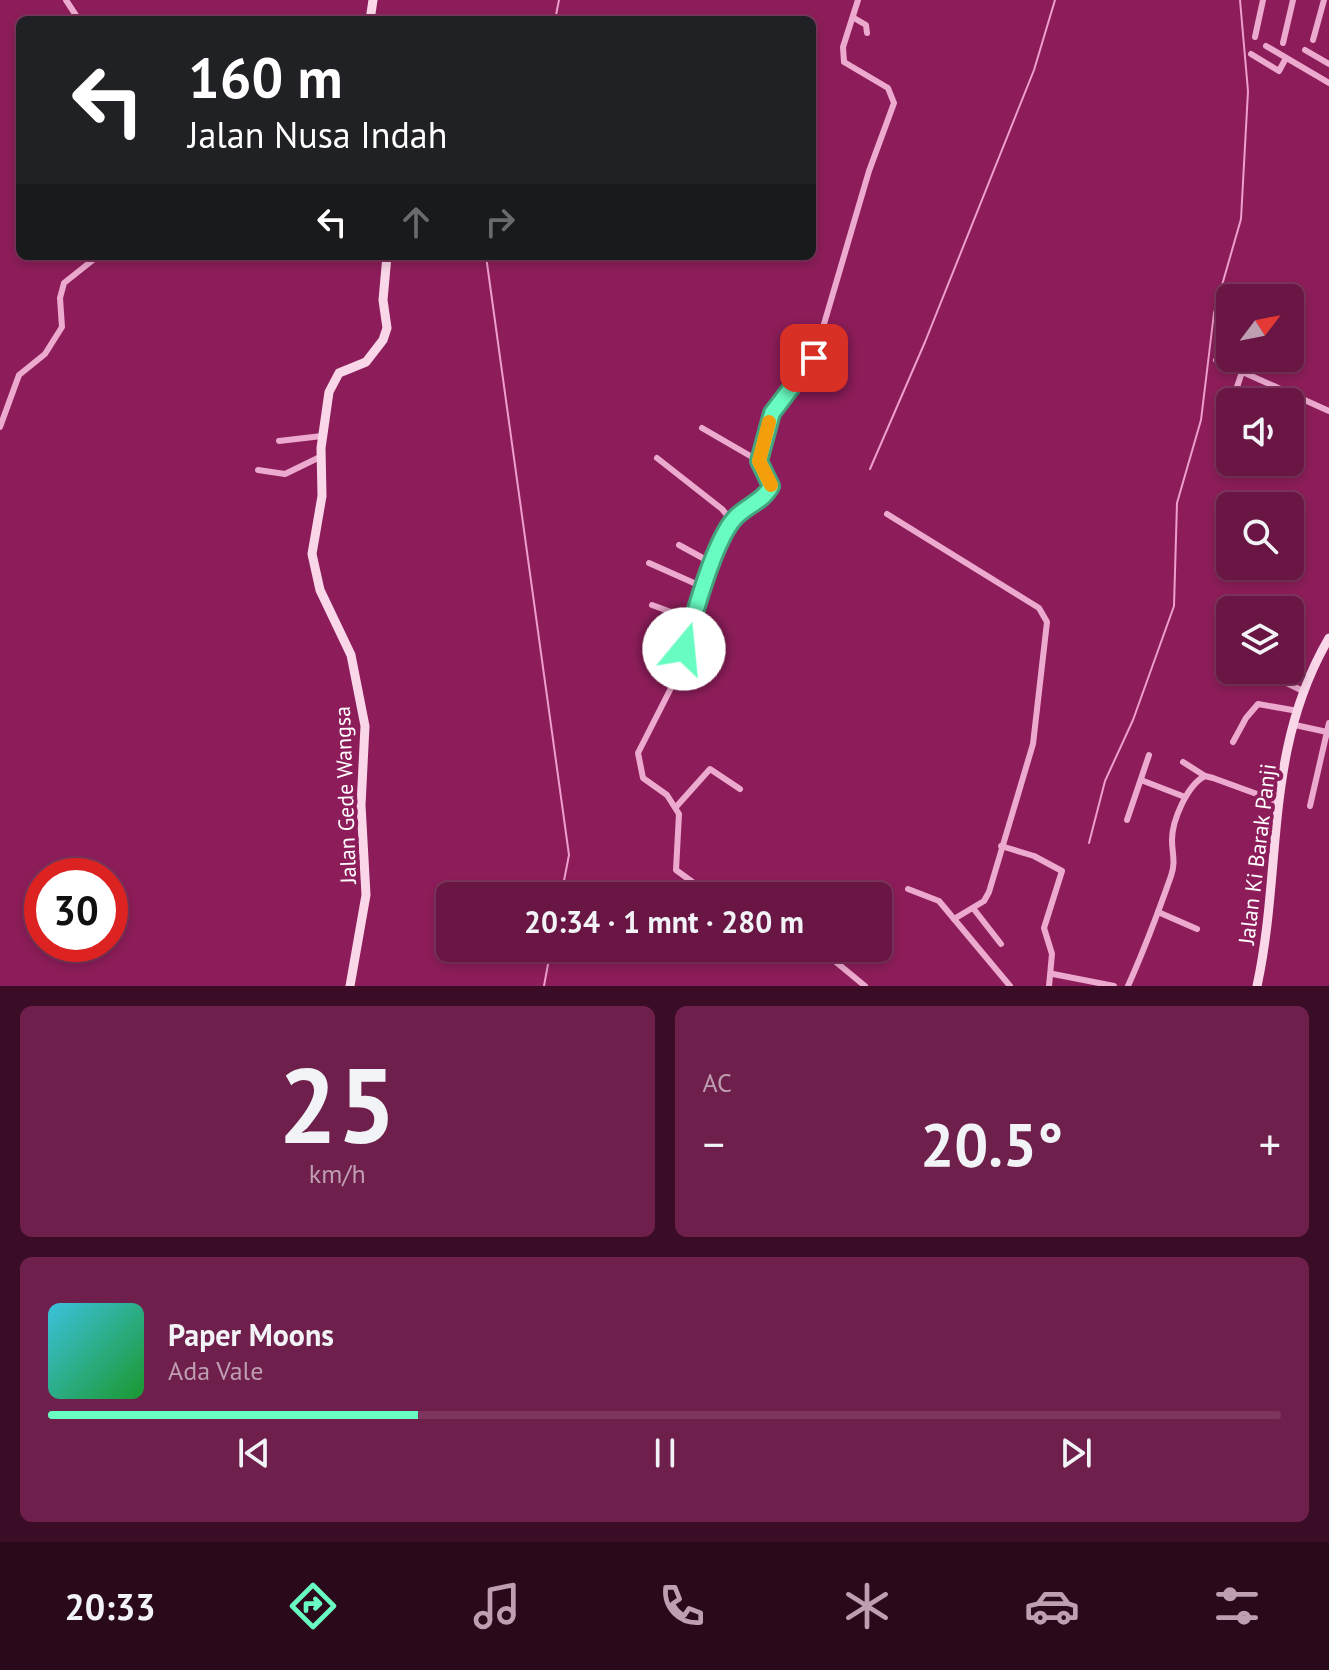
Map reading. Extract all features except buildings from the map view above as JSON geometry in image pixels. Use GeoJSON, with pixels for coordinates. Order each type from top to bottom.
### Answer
{"type":"FeatureCollection","features":[{"type":"Feature","properties":{"kind":"street"},"geometry":{"type":"LineString","coordinates":[[759,461],[776,404],[802,377],[814,358],[869,171],[893,111],[893,99],[888,88],[844,62],[843,47],[858,0]]}},
{"type":"Feature","properties":{"kind":"street"},"geometry":{"type":"LineString","coordinates":[[1255,37],[1263,0]]}},
{"type":"Feature","properties":{"kind":"street"},"geometry":{"type":"LineString","coordinates":[[1283,43],[1293,0]]}},
{"type":"Feature","properties":{"kind":"street"},"geometry":{"type":"LineString","coordinates":[[1313,40],[1324,0]]}},
{"type":"Feature","properties":{"kind":"street"},"geometry":{"type":"LineString","coordinates":[[854,18],[867,26],[867,33]]}},
{"type":"Feature","properties":{"kind":"street"},"geometry":{"type":"LineString","coordinates":[[1266,46],[1329,83]]}},
{"type":"Feature","properties":{"kind":"street"},"geometry":{"type":"LineString","coordinates":[[1305,50],[1329,64]]}},
{"type":"Feature","properties":{"kind":"street"},"geometry":{"type":"LineString","coordinates":[[1251,54],[1279,71],[1286,58]]}},
{"type":"Feature","properties":{"kind":"street"},"geometry":{"type":"LineString","coordinates":[[0,427],[19,375],[45,354],[62,327],[60,298],[64,283],[93,260]]}},
{"type":"Feature","properties":{"kind":"street","name":"Jalan Gede Wangsa"},"geometry":{"type":"LineString","coordinates":[[350,986],[366,895],[361,805],[365,726],[348,645],[320,590],[313,565],[314,532],[322,496],[322,436],[334,380],[345,370],[366,362],[385,335],[387,323],[383,300],[387,260]]}},
{"type":"Feature","properties":{"kind":"street"},"geometry":{"type":"LineString","coordinates":[[1237,388],[1242,372],[1329,411]]}},
{"type":"Feature","properties":{"kind":"street"},"geometry":{"type":"LineString","coordinates":[[692,882],[676,870],[680,825],[676,807],[667,795],[643,778],[638,753],[670,690],[703,587],[732,521],[763,497],[771,486],[759,461],[702,428]]}},
{"type":"Feature","properties":{"kind":"street"},"geometry":{"type":"LineString","coordinates":[[279,441],[322,436]]}},
{"type":"Feature","properties":{"kind":"street"},"geometry":{"type":"LineString","coordinates":[[258,470],[285,474],[320,457]]}},
{"type":"Feature","properties":{"kind":"street"},"geometry":{"type":"LineString","coordinates":[[657,458],[722,509],[732,521]]}},
{"type":"Feature","properties":{"kind":"street"},"geometry":{"type":"LineString","coordinates":[[887,514],[1027,599],[1045,615],[1047,622],[1033,744],[987,897],[954,919]]}},
{"type":"Feature","properties":{"kind":"street"},"geometry":{"type":"LineString","coordinates":[[679,545],[712,563]]}},
{"type":"Feature","properties":{"kind":"street"},"geometry":{"type":"LineString","coordinates":[[649,563],[703,587]]}},
{"type":"Feature","properties":{"kind":"street"},"geometry":{"type":"LineString","coordinates":[[652,605],[693,620]]}},
{"type":"Feature","properties":{"kind":"street","name":"Jalan Ki Barak Panji"},"geometry":{"type":"LineString","coordinates":[[1257,986],[1266,930],[1276,801],[1303,691],[1312,667],[1329,638]]}},
{"type":"Feature","properties":{"kind":"street"},"geometry":{"type":"LineString","coordinates":[[1289,684],[1303,691]]}},
{"type":"Feature","properties":{"kind":"street"},"geometry":{"type":"LineString","coordinates":[[1233,742],[1258,704],[1298,711]]}},
{"type":"Feature","properties":{"kind":"street"},"geometry":{"type":"LineString","coordinates":[[1310,806],[1329,723]]}},
{"type":"Feature","properties":{"kind":"street"},"geometry":{"type":"LineString","coordinates":[[1295,725],[1328,732]]}},
{"type":"Feature","properties":{"kind":"street"},"geometry":{"type":"LineString","coordinates":[[1127,820],[1149,755]]}},
{"type":"Feature","properties":{"kind":"street"},"geometry":{"type":"LineString","coordinates":[[1183,762],[1205,776],[1276,801]]}},
{"type":"Feature","properties":{"kind":"street"},"geometry":{"type":"LineString","coordinates":[[676,807],[710,769],[740,789]]}},
{"type":"Feature","properties":{"kind":"street"},"geometry":{"type":"LineString","coordinates":[[1128,986],[1174,869],[1172,837],[1185,797],[1205,776]]}},
{"type":"Feature","properties":{"kind":"street"},"geometry":{"type":"LineString","coordinates":[[1141,780],[1185,797]]}},
{"type":"Feature","properties":{"kind":"street"},"geometry":{"type":"LineString","coordinates":[[1001,846],[1034,856],[1062,871],[1044,928],[1053,974],[1049,986]]}},
{"type":"Feature","properties":{"kind":"street"},"geometry":{"type":"LineString","coordinates":[[908,889],[935,897],[1010,986]]}},
{"type":"Feature","properties":{"kind":"street"},"geometry":{"type":"LineString","coordinates":[[973,908],[1001,944]]}},
{"type":"Feature","properties":{"kind":"street"},"geometry":{"type":"LineString","coordinates":[[1158,912],[1197,929]]}},
{"type":"Feature","properties":{"kind":"street"},"geometry":{"type":"LineString","coordinates":[[836,962],[865,986]]}},
{"type":"Feature","properties":{"kind":"street"},"geometry":{"type":"LineString","coordinates":[[1053,974],[1114,986]]}},
{"type":"Feature","properties":{"kind":"waterway"},"geometry":{"type":"LineString","coordinates":[[556,16],[559,0]]}},
{"type":"Feature","properties":{"kind":"waterway"},"geometry":{"type":"LineString","coordinates":[[870,469],[925,342],[1034,70],[1055,0]]}},
{"type":"Feature","properties":{"kind":"waterway"},"geometry":{"type":"LineString","coordinates":[[1089,843],[1105,781],[1133,720],[1174,606],[1177,503],[1201,420],[1214,313],[1241,219],[1248,91],[1240,0]]}},
{"type":"Feature","properties":{"kind":"waterway"},"geometry":{"type":"LineString","coordinates":[[487,260],[569,855],[564,882]]}},
{"type":"Feature","properties":{"kind":"waterway"},"geometry":{"type":"LineString","coordinates":[[544,986],[548,962]]}},
{"type":"Feature","properties":{"kind":"slow traffic"},"geometry":{"type":"LineString","coordinates":[[769,422],[759,461],[771,485]]}},
{"type":"Feature","properties":{"kind":"route"},"geometry":{"type":"LineString","coordinates":[[684,649],[703,587],[732,521],[763,497],[771,486],[759,461],[776,404],[802,377],[814,358]]}}]}
